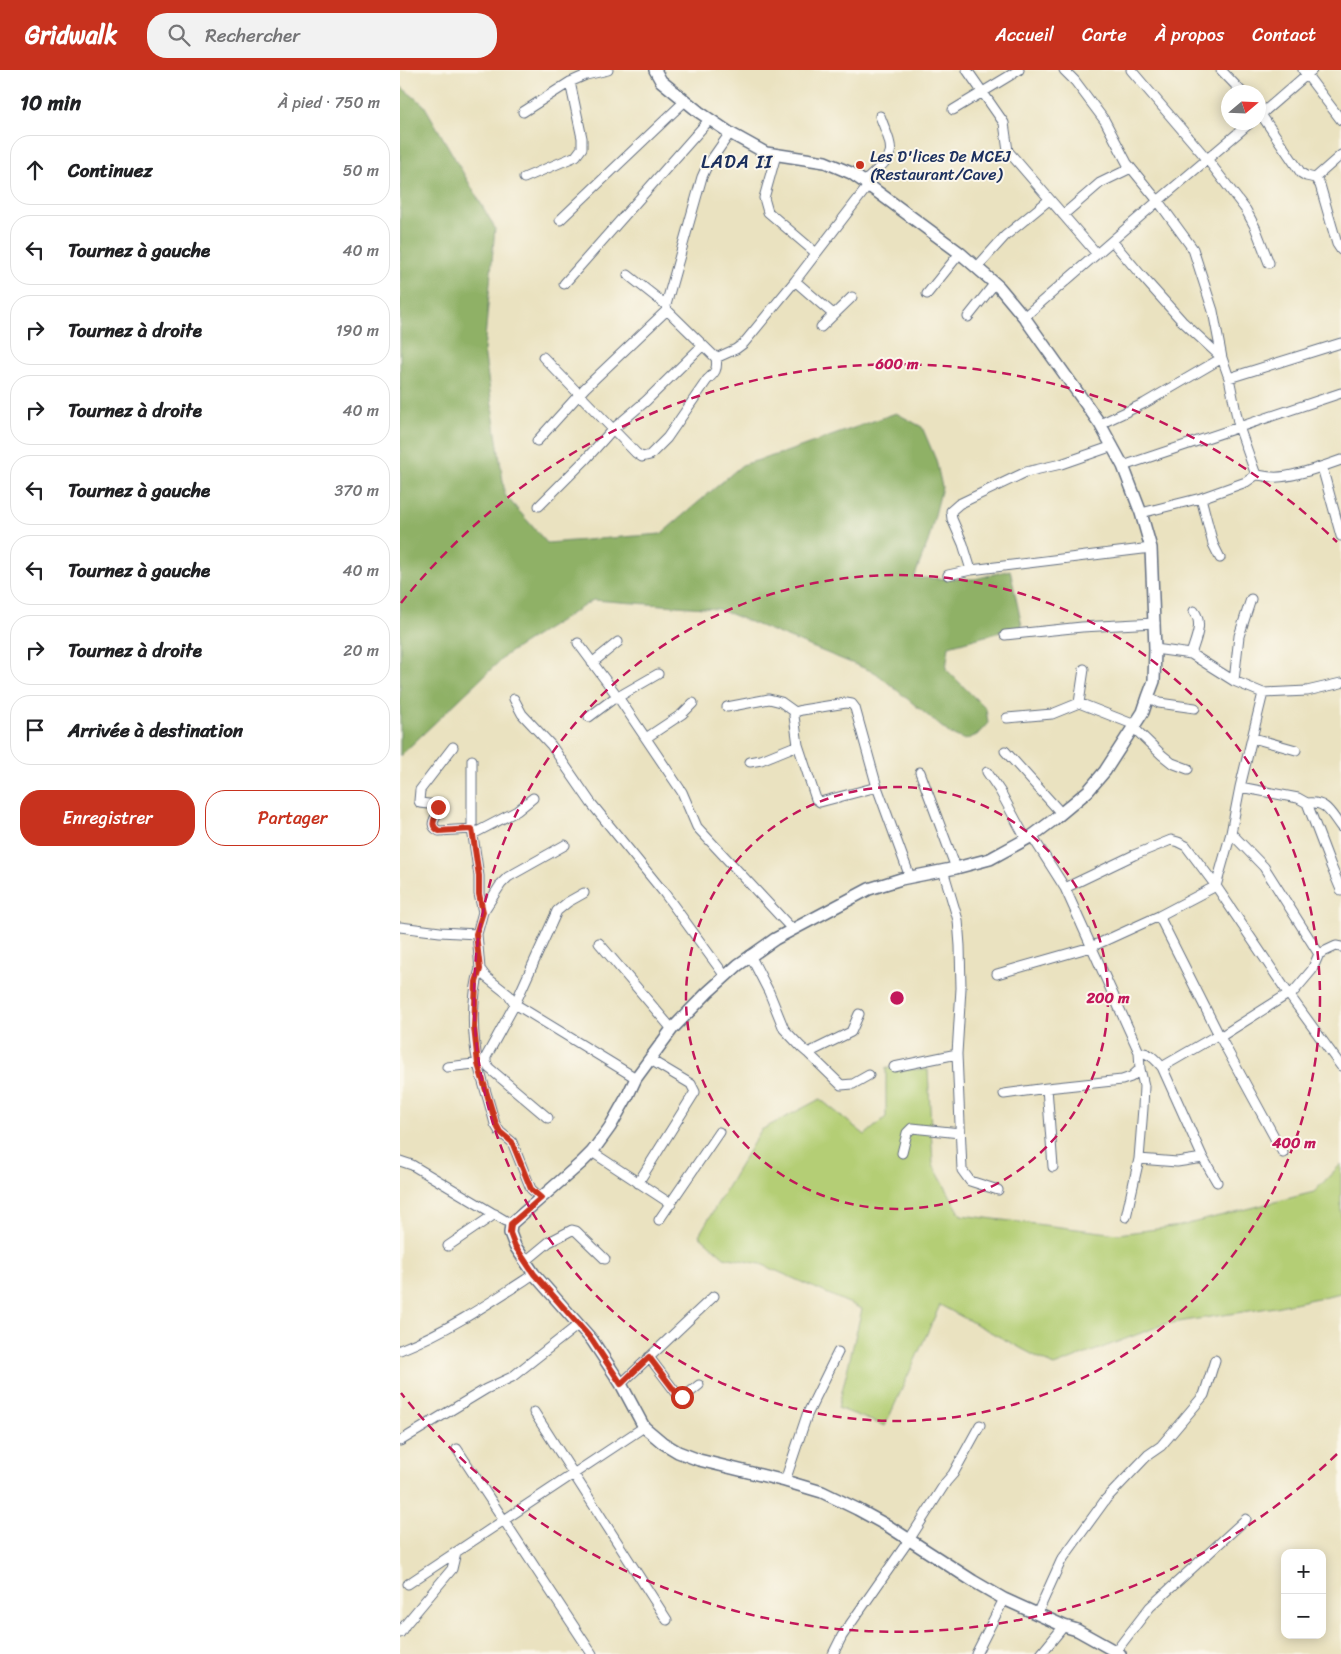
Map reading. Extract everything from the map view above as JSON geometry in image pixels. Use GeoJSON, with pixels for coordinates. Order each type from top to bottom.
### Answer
{"type":"FeatureCollection","features":[{"type":"Feature","properties":{"kind":"street"},"geometry":{"type":"LineString","coordinates":[[523,112],[570,82],[586,75],[608,70]]}},
{"type":"Feature","properties":{"kind":"street"},"geometry":{"type":"LineString","coordinates":[[655,70],[661,82],[699,112],[730,133],[766,152],[776,155],[812,158],[851,173],[977,267],[995,284],[1024,318],[1100,424],[1123,466],[1141,513],[1151,548],[1155,623],[1154,681],[1143,712],[1105,771],[1088,792],[1029,837],[990,859],[910,877],[869,889],[792,929],[750,955],[724,976],[672,1029],[649,1059],[636,1078],[610,1127],[582,1164],[511,1224],[510,1233],[515,1246],[534,1274],[592,1340],[621,1384],[644,1427],[671,1447],[699,1460],[785,1480],[822,1492],[857,1509],[1004,1599],[1077,1630],[1118,1653],[1150,1607],[1246,1519]]}},
{"type":"Feature","properties":{"kind":"street"},"geometry":{"type":"LineString","coordinates":[[967,70],[1004,123],[1008,152],[1097,254]]}},
{"type":"Feature","properties":{"kind":"street"},"geometry":{"type":"LineString","coordinates":[[953,110],[1019,70]]}},
{"type":"Feature","properties":{"kind":"street"},"geometry":{"type":"LineString","coordinates":[[1064,70],[1075,81],[1105,120],[1127,163],[1193,249],[1213,311],[1239,427],[1256,475]]}},
{"type":"Feature","properties":{"kind":"street"},"geometry":{"type":"LineString","coordinates":[[1131,70],[1207,159],[1246,210],[1255,227],[1268,263]]}},
{"type":"Feature","properties":{"kind":"street"},"geometry":{"type":"LineString","coordinates":[[1221,70],[1235,85]]}},
{"type":"Feature","properties":{"kind":"street"},"geometry":{"type":"LineString","coordinates":[[1266,108],[1307,72],[1341,120]]}},
{"type":"Feature","properties":{"kind":"street"},"geometry":{"type":"LineString","coordinates":[[524,178],[576,156],[582,148],[582,138],[570,82]]}},
{"type":"Feature","properties":{"kind":"street"},"geometry":{"type":"LineString","coordinates":[[560,220],[685,101]]}},
{"type":"Feature","properties":{"kind":"street"},"geometry":{"type":"LineString","coordinates":[[716,358],[736,349],[744,343],[795,281],[866,184],[888,159],[892,145],[880,116]]}},
{"type":"Feature","properties":{"kind":"street"},"geometry":{"type":"LineString","coordinates":[[564,284],[710,119]]}},
{"type":"Feature","properties":{"kind":"street"},"geometry":{"type":"LineString","coordinates":[[1266,122],[1301,173],[1315,178],[1320,184],[1337,244],[1341,250]]}},
{"type":"Feature","properties":{"kind":"street"},"geometry":{"type":"LineString","coordinates":[[1024,318],[1241,130]]}},
{"type":"Feature","properties":{"kind":"street"},"geometry":{"type":"LineString","coordinates":[[537,441],[580,394],[666,307],[702,178],[730,133]]}},
{"type":"Feature","properties":{"kind":"street"},"geometry":{"type":"LineString","coordinates":[[776,155],[764,198],[765,205],[768,212],[816,253]]}},
{"type":"Feature","properties":{"kind":"street"},"geometry":{"type":"LineString","coordinates":[[1315,178],[1341,155]]}},
{"type":"Feature","properties":{"kind":"street"},"geometry":{"type":"LineString","coordinates":[[1063,215],[1100,183],[1131,168]]}},
{"type":"Feature","properties":{"kind":"street"},"geometry":{"type":"LineString","coordinates":[[977,267],[1005,236],[1049,200]]}},
{"type":"Feature","properties":{"kind":"street"},"geometry":{"type":"LineString","coordinates":[[1332,226],[1341,223]]}},
{"type":"Feature","properties":{"kind":"street"},"geometry":{"type":"LineString","coordinates":[[1112,241],[1182,321],[1222,358]]}},
{"type":"Feature","properties":{"kind":"street"},"geometry":{"type":"LineString","coordinates":[[927,294],[960,253]]}},
{"type":"Feature","properties":{"kind":"street"},"geometry":{"type":"LineString","coordinates":[[543,357],[636,453],[642,457],[650,455],[667,438],[707,380],[715,373],[717,366],[716,358],[666,307],[628,275]]}},
{"type":"Feature","properties":{"kind":"street"},"geometry":{"type":"LineString","coordinates":[[795,281],[833,314]]}},
{"type":"Feature","properties":{"kind":"street"},"geometry":{"type":"LineString","coordinates":[[968,317],[995,284]]}},
{"type":"Feature","properties":{"kind":"street"},"geometry":{"type":"LineString","coordinates":[[821,327],[852,297]]}},
{"type":"Feature","properties":{"kind":"street"},"geometry":{"type":"LineString","coordinates":[[1229,378],[1341,342]]}},
{"type":"Feature","properties":{"kind":"street"},"geometry":{"type":"LineString","coordinates":[[538,506],[614,429],[646,401],[703,345]]}},
{"type":"Feature","properties":{"kind":"street"},"geometry":{"type":"LineString","coordinates":[[1100,424],[1145,403],[1222,358]]}},
{"type":"Feature","properties":{"kind":"street"},"geometry":{"type":"LineString","coordinates":[[1123,466],[1341,393]]}},
{"type":"Feature","properties":{"kind":"street"},"geometry":{"type":"LineString","coordinates":[[970,570],[963,544],[952,519],[952,511],[959,504],[1026,472],[1061,464],[1113,446]]}},
{"type":"Feature","properties":{"kind":"street"},"geometry":{"type":"LineString","coordinates":[[1141,513],[1201,498],[1246,482],[1256,475],[1272,478],[1322,467],[1341,460]]}},
{"type":"Feature","properties":{"kind":"street"},"geometry":{"type":"LineString","coordinates":[[1322,467],[1339,521],[1341,536]]}},
{"type":"Feature","properties":{"kind":"street"},"geometry":{"type":"LineString","coordinates":[[1201,498],[1213,544],[1220,558]]}},
{"type":"Feature","properties":{"kind":"street"},"geometry":{"type":"LineString","coordinates":[[948,575],[970,570],[1151,548]]}},
{"type":"Feature","properties":{"kind":"street"},"geometry":{"type":"LineString","coordinates":[[1234,681],[1239,636],[1251,600]]}},
{"type":"Feature","properties":{"kind":"street"},"geometry":{"type":"LineString","coordinates":[[1191,654],[1199,624],[1198,616],[1194,611]]}},
{"type":"Feature","properties":{"kind":"street"},"geometry":{"type":"LineString","coordinates":[[1005,635],[1082,627],[1155,623]]}},
{"type":"Feature","properties":{"kind":"street"},"geometry":{"type":"LineString","coordinates":[[592,663],[618,642]]}},
{"type":"Feature","properties":{"kind":"street"},"geometry":{"type":"LineString","coordinates":[[578,643],[618,696],[682,792],[697,827],[792,929]]}},
{"type":"Feature","properties":{"kind":"street"},"geometry":{"type":"LineString","coordinates":[[1155,650],[1191,654],[1234,681],[1263,693],[1307,691],[1341,683]]}},
{"type":"Feature","properties":{"kind":"street"},"geometry":{"type":"LineString","coordinates":[[1079,703],[1084,669]]}},
{"type":"Feature","properties":{"kind":"street"},"geometry":{"type":"LineString","coordinates":[[589,717],[618,696],[658,674]]}},
{"type":"Feature","properties":{"kind":"street"},"geometry":{"type":"LineString","coordinates":[[997,974],[1091,947],[1159,916],[1216,886],[1231,834],[1240,787],[1263,693]]}},
{"type":"Feature","properties":{"kind":"street"},"geometry":{"type":"LineString","coordinates":[[1148,697],[1159,703],[1195,708]]}},
{"type":"Feature","properties":{"kind":"street"},"geometry":{"type":"LineString","coordinates":[[514,699],[522,714],[552,745],[591,804],[665,894],[724,976]]}},
{"type":"Feature","properties":{"kind":"street"},"geometry":{"type":"LineString","coordinates":[[727,707],[769,699],[781,702],[796,712]]}},
{"type":"Feature","properties":{"kind":"street"},"geometry":{"type":"LineString","coordinates":[[646,738],[682,714],[693,703]]}},
{"type":"Feature","properties":{"kind":"street"},"geometry":{"type":"LineString","coordinates":[[796,712],[846,703],[852,704],[855,708],[877,787],[910,877]]}},
{"type":"Feature","properties":{"kind":"street"},"geometry":{"type":"LineString","coordinates":[[1007,718],[1052,714],[1079,703],[1134,726],[1172,763],[1188,769]]}},
{"type":"Feature","properties":{"kind":"street"},"geometry":{"type":"LineString","coordinates":[[796,712],[794,716],[798,745],[814,794],[820,802],[877,787]]}},
{"type":"Feature","properties":{"kind":"street"},"geometry":{"type":"LineString","coordinates":[[1252,738],[1296,750]]}},
{"type":"Feature","properties":{"kind":"street"},"geometry":{"type":"LineString","coordinates":[[750,762],[761,760],[798,745]]}},
{"type":"Feature","properties":{"kind":"street"},"geometry":{"type":"LineString","coordinates":[[454,747],[420,790],[420,803],[436,805],[439,809],[432,823],[433,827],[439,831],[473,831],[517,811],[533,798]]}},
{"type":"Feature","properties":{"kind":"street"},"geometry":{"type":"LineString","coordinates":[[1005,751],[1061,813]]}},
{"type":"Feature","properties":{"kind":"street"},"geometry":{"type":"LineString","coordinates":[[472,760],[473,831],[479,876],[479,894],[483,912]]}},
{"type":"Feature","properties":{"kind":"street"},"geometry":{"type":"LineString","coordinates":[[920,772],[956,868]]}},
{"type":"Feature","properties":{"kind":"street"},"geometry":{"type":"LineString","coordinates":[[987,772],[1065,888],[1139,1052],[1140,1070],[1144,1086],[1138,1159],[1126,1217]]}},
{"type":"Feature","properties":{"kind":"street"},"geometry":{"type":"LineString","coordinates":[[1240,787],[1298,798],[1307,803],[1316,802],[1322,804],[1341,827]]}},
{"type":"Feature","properties":{"kind":"street"},"geometry":{"type":"LineString","coordinates":[[1307,803],[1341,890]]}},
{"type":"Feature","properties":{"kind":"street"},"geometry":{"type":"LineString","coordinates":[[1231,834],[1264,867],[1319,954]]}},
{"type":"Feature","properties":{"kind":"street"},"geometry":{"type":"LineString","coordinates":[[1065,888],[1134,855],[1171,840],[1186,846],[1216,886],[1289,995],[1341,1066]]}},
{"type":"Feature","properties":{"kind":"street"},"geometry":{"type":"LineString","coordinates":[[541,1198],[531,1189],[512,1142],[500,1132],[496,1124],[474,1027],[476,982],[480,969],[476,934],[483,912],[501,884],[508,877],[565,845]]}},
{"type":"Feature","properties":{"kind":"street"},"geometry":{"type":"LineString","coordinates":[[943,870],[958,920],[961,988],[957,1054],[962,1170],[970,1182],[998,1190]]}},
{"type":"Feature","properties":{"kind":"street"},"geometry":{"type":"LineString","coordinates":[[482,1063],[515,1004],[557,911],[584,893]]}},
{"type":"Feature","properties":{"kind":"street"},"geometry":{"type":"LineString","coordinates":[[1159,916],[1220,1036],[1283,1152]]}},
{"type":"Feature","properties":{"kind":"street"},"geometry":{"type":"LineString","coordinates":[[400,927],[476,934]]}},
{"type":"Feature","properties":{"kind":"street"},"geometry":{"type":"LineString","coordinates":[[599,943],[672,1029]]}},
{"type":"Feature","properties":{"kind":"street"},"geometry":{"type":"LineString","coordinates":[[1162,1067],[1220,1036],[1289,995],[1312,970],[1319,954],[1339,944]]}},
{"type":"Feature","properties":{"kind":"street"},"geometry":{"type":"LineString","coordinates":[[750,955],[769,992],[784,1029],[801,1047],[841,1084],[852,1084],[869,1075]]}},
{"type":"Feature","properties":{"kind":"street"},"geometry":{"type":"LineString","coordinates":[[480,969],[486,977],[509,994],[515,1004],[636,1078]]}},
{"type":"Feature","properties":{"kind":"street"},"geometry":{"type":"LineString","coordinates":[[808,1052],[851,1032],[859,1014]]}},
{"type":"Feature","properties":{"kind":"street"},"geometry":{"type":"LineString","coordinates":[[1139,1052],[1147,1053],[1156,1059],[1162,1067],[1203,1158],[1217,1182]]}},
{"type":"Feature","properties":{"kind":"street"},"geometry":{"type":"LineString","coordinates":[[894,1067],[957,1054]]}},
{"type":"Feature","properties":{"kind":"street"},"geometry":{"type":"LineString","coordinates":[[638,1183],[695,1092],[691,1084],[649,1059]]}},
{"type":"Feature","properties":{"kind":"street"},"geometry":{"type":"LineString","coordinates":[[447,1066],[482,1063],[548,1118]]}},
{"type":"Feature","properties":{"kind":"street"},"geometry":{"type":"LineString","coordinates":[[1004,1094],[1122,1080],[1131,1077],[1140,1070]]}},
{"type":"Feature","properties":{"kind":"street"},"geometry":{"type":"LineString","coordinates":[[1047,1088],[1054,1167]]}},
{"type":"Feature","properties":{"kind":"street"},"geometry":{"type":"LineString","coordinates":[[902,1153],[907,1133],[912,1128],[960,1133]]}},
{"type":"Feature","properties":{"kind":"street"},"geometry":{"type":"LineString","coordinates":[[659,1220],[719,1132]]}},
{"type":"Feature","properties":{"kind":"street"},"geometry":{"type":"LineString","coordinates":[[592,1152],[671,1204]]}},
{"type":"Feature","properties":{"kind":"street"},"geometry":{"type":"LineString","coordinates":[[1138,1159],[1177,1162],[1203,1158]]}},
{"type":"Feature","properties":{"kind":"street"},"geometry":{"type":"LineString","coordinates":[[400,1161],[412,1165],[511,1224]]}},
{"type":"Feature","properties":{"kind":"street"},"geometry":{"type":"LineString","coordinates":[[448,1246],[495,1214]]}},
{"type":"Feature","properties":{"kind":"street"},"geometry":{"type":"LineString","coordinates":[[526,1261],[549,1242],[572,1230],[576,1231],[605,1259]]}},
{"type":"Feature","properties":{"kind":"street"},"geometry":{"type":"LineString","coordinates":[[400,1350],[431,1336],[484,1306],[534,1274]]}},
{"type":"Feature","properties":{"kind":"street"},"geometry":{"type":"LineString","coordinates":[[621,1384],[714,1296]]}},
{"type":"Feature","properties":{"kind":"street"},"geometry":{"type":"LineString","coordinates":[[400,1441],[486,1389],[512,1377],[578,1325]]}},
{"type":"Feature","properties":{"kind":"street"},"geometry":{"type":"LineString","coordinates":[[785,1480],[806,1415],[838,1352]]}},
{"type":"Feature","properties":{"kind":"street"},"geometry":{"type":"LineString","coordinates":[[649,1357],[677,1394],[682,1397],[699,1386]]}},
{"type":"Feature","properties":{"kind":"street"},"geometry":{"type":"LineString","coordinates":[[1036,1614],[1061,1561],[1106,1499],[1148,1455],[1161,1446],[1204,1395],[1215,1360]]}},
{"type":"Feature","properties":{"kind":"street"},"geometry":{"type":"LineString","coordinates":[[534,1412],[667,1620]]}},
{"type":"Feature","properties":{"kind":"street"},"geometry":{"type":"LineString","coordinates":[[833,1654],[842,1636],[953,1474],[980,1425]]}},
{"type":"Feature","properties":{"kind":"street"},"geometry":{"type":"LineString","coordinates":[[408,1584],[644,1427]]}},
{"type":"Feature","properties":{"kind":"street"},"geometry":{"type":"LineString","coordinates":[[457,1449],[592,1654]]}},
{"type":"Feature","properties":{"kind":"street"},"geometry":{"type":"LineString","coordinates":[[400,1633],[404,1625],[452,1569],[456,1552]]}},
{"type":"Feature","properties":{"kind":"street"},"geometry":{"type":"LineString","coordinates":[[976,1654],[1004,1599]]}},
{"type":"Feature","properties":{"kind":"street"},"geometry":{"type":"LineString","coordinates":[[1041,1654],[1064,1626]]}},
{"type":"Feature","properties":{"kind":"green space"},"geometry":{"type":"Polygon","coordinates":[[[400,86],[424,105],[495,228],[484,350],[505,495],[547,543],[661,534],[742,465],[786,452],[896,413],[922,427],[936,460],[942,487],[929,539],[914,578],[975,579],[1010,570],[1022,626],[949,646],[946,669],[986,709],[988,723],[977,735],[965,740],[949,733],[876,673],[718,609],[593,600],[507,654],[400,756],[400,86]]]}},
{"type":"Feature","properties":{"kind":"green space"},"geometry":{"type":"Polygon","coordinates":[[[886,1068],[928,1070],[933,1165],[961,1215],[1118,1234],[1180,1226],[1314,1192],[1341,1164],[1341,1293],[1275,1307],[1165,1324],[1054,1366],[940,1305],[885,1426],[838,1408],[862,1309],[761,1264],[724,1257],[699,1235],[761,1130],[820,1099],[865,1135],[886,1117],[886,1068]]]}},
{"type":"Feature","properties":{"kind":"place","name":"Les D'lices De MCEJ (Restaurant/Cave)"},"geometry":{"type":"Point","coordinates":[860,165]}},
{"type":"Feature","properties":{"kind":"district","name":"LADA II"},"geometry":{"type":"Point","coordinates":[737,161]}},
{"type":"Feature","properties":{"kind":"route"},"geometry":{"type":"LineString","coordinates":[[438,807],[439,809],[432,823],[433,827],[439,831],[472,829],[479,876],[479,894],[483,912],[476,934],[480,969],[476,982],[474,1027],[478,1064],[496,1124],[500,1132],[512,1142],[531,1189],[541,1198],[511,1224],[510,1233],[515,1246],[537,1278],[592,1340],[621,1384],[649,1357],[677,1394],[682,1397]]}}]}
